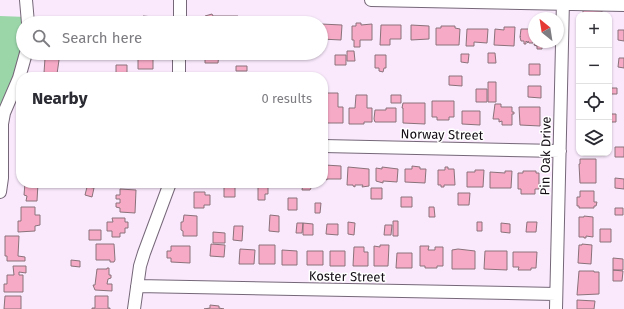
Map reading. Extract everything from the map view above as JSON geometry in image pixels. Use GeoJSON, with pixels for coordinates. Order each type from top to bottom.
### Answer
{"type":"FeatureCollection","features":[{"type":"Feature","properties":{"kind":"street"},"geometry":{"type":"LineString","coordinates":[[26,0],[27,16]]}},
{"type":"Feature","properties":{"kind":"street"},"geometry":{"type":"LineString","coordinates":[[180,0],[180,16]]}},
{"type":"Feature","properties":{"kind":"street"},"geometry":{"type":"LineString","coordinates":[[371,0],[562,2],[624,5]]}},
{"type":"Feature","properties":{"kind":"street","name":"Pin Oak Drive"},"geometry":{"type":"LineString","coordinates":[[556,309],[562,2]]}},
{"type":"Feature","properties":{"kind":"street"},"geometry":{"type":"LineString","coordinates":[[21,72],[24,60]]}},
{"type":"Feature","properties":{"kind":"street"},"geometry":{"type":"LineString","coordinates":[[179,60],[179,72]]}},
{"type":"Feature","properties":{"kind":"street"},"geometry":{"type":"LineString","coordinates":[[0,192],[2,178],[2,124],[4,113],[16,85]]}},
{"type":"Feature","properties":{"kind":"street","name":"Norway Street"},"geometry":{"type":"LineString","coordinates":[[328,146],[560,151]]}},
{"type":"Feature","properties":{"kind":"street"},"geometry":{"type":"LineString","coordinates":[[134,309],[144,253],[168,188]]}},
{"type":"Feature","properties":{"kind":"street","name":"Koster Street"},"geometry":{"type":"LineString","coordinates":[[137,286],[556,294]]}},
{"type":"Feature","properties":{"kind":"green space"},"geometry":{"type":"Polygon","coordinates":[[[0,16],[16,17],[16,60],[21,60],[4,113],[0,192],[0,16]]]}},
{"type":"Feature","properties":{"kind":"building"},"geometry":{"type":"Polygon","coordinates":[[[583,10],[602,11],[602,12],[583,12],[583,10]]]}},
{"type":"Feature","properties":{"kind":"building"},"geometry":{"type":"Polygon","coordinates":[[[356,23],[361,23],[361,25],[372,24],[372,40],[360,40],[360,47],[354,47],[354,40],[352,40],[352,26],[356,26],[356,23]]]}},
{"type":"Feature","properties":{"kind":"building"},"geometry":{"type":"Polygon","coordinates":[[[328,24],[342,25],[341,40],[328,39],[328,24]]]}},
{"type":"Feature","properties":{"kind":"building"},"geometry":{"type":"Polygon","coordinates":[[[381,25],[401,25],[401,39],[390,39],[390,45],[380,45],[381,25]]]}},
{"type":"Feature","properties":{"kind":"building"},"geometry":{"type":"Polygon","coordinates":[[[411,25],[429,26],[429,39],[411,40],[411,25]]]}},
{"type":"Feature","properties":{"kind":"building"},"geometry":{"type":"Polygon","coordinates":[[[441,26],[455,26],[455,28],[460,29],[459,45],[436,45],[436,28],[441,28],[441,26]]]}},
{"type":"Feature","properties":{"kind":"building"},"geometry":{"type":"Polygon","coordinates":[[[504,27],[515,27],[514,46],[494,45],[495,29],[504,30],[504,27]]]}},
{"type":"Feature","properties":{"kind":"building"},"geometry":{"type":"Polygon","coordinates":[[[467,29],[488,29],[487,43],[474,42],[474,46],[466,46],[467,29]]]}},
{"type":"Feature","properties":{"kind":"building"},"geometry":{"type":"Polygon","coordinates":[[[521,29],[528,29],[528,43],[526,41],[526,44],[524,44],[524,41],[521,41],[521,29]]]}},
{"type":"Feature","properties":{"kind":"building"},"geometry":{"type":"Polygon","coordinates":[[[618,30],[624,30],[624,41],[618,40],[618,30]]]}},
{"type":"Feature","properties":{"kind":"building"},"geometry":{"type":"Polygon","coordinates":[[[347,51],[354,51],[355,61],[347,61],[347,51]]]}},
{"type":"Feature","properties":{"kind":"building"},"geometry":{"type":"Polygon","coordinates":[[[488,53],[495,53],[496,63],[488,63],[488,53]]]}},
{"type":"Feature","properties":{"kind":"building"},"geometry":{"type":"Polygon","coordinates":[[[461,54],[469,54],[468,63],[461,62],[461,54]]]}},
{"type":"Feature","properties":{"kind":"building"},"geometry":{"type":"Polygon","coordinates":[[[335,55],[346,55],[346,65],[335,65],[335,55]]]}},
{"type":"Feature","properties":{"kind":"building"},"geometry":{"type":"Polygon","coordinates":[[[375,55],[386,55],[386,68],[384,68],[383,72],[379,71],[379,68],[375,68],[375,55]]]}},
{"type":"Feature","properties":{"kind":"building"},"geometry":{"type":"Polygon","coordinates":[[[619,58],[624,58],[624,68],[618,67],[619,58]]]}},
{"type":"Feature","properties":{"kind":"building"},"geometry":{"type":"Polygon","coordinates":[[[45,60],[59,60],[57,72],[44,72],[45,60]]]}},
{"type":"Feature","properties":{"kind":"building"},"geometry":{"type":"Polygon","coordinates":[[[138,60],[153,60],[153,69],[138,69],[138,60]]]}},
{"type":"Feature","properties":{"kind":"building"},"geometry":{"type":"Polygon","coordinates":[[[205,60],[218,60],[218,63],[205,63],[205,60]]]}},
{"type":"Feature","properties":{"kind":"building"},"geometry":{"type":"Polygon","coordinates":[[[529,64],[540,64],[540,75],[529,75],[529,64]]]}},
{"type":"Feature","properties":{"kind":"building"},"geometry":{"type":"Polygon","coordinates":[[[116,65],[127,65],[127,72],[116,72],[116,65]]]}},
{"type":"Feature","properties":{"kind":"building"},"geometry":{"type":"Polygon","coordinates":[[[236,66],[247,66],[247,71],[236,71],[236,66]]]}},
{"type":"Feature","properties":{"kind":"building"},"geometry":{"type":"Polygon","coordinates":[[[449,76],[462,76],[462,86],[449,85],[449,76]]]}},
{"type":"Feature","properties":{"kind":"building"},"geometry":{"type":"Polygon","coordinates":[[[488,82],[496,82],[496,102],[488,102],[488,82]]]}},
{"type":"Feature","properties":{"kind":"building"},"geometry":{"type":"Polygon","coordinates":[[[528,86],[541,86],[541,98],[528,97],[528,86]]]}},
{"type":"Feature","properties":{"kind":"building"},"geometry":{"type":"Polygon","coordinates":[[[612,88],[617,88],[617,94],[612,94],[612,88]]]}},
{"type":"Feature","properties":{"kind":"building"},"geometry":{"type":"Polygon","coordinates":[[[476,89],[487,89],[487,102],[476,102],[476,89]]]}},
{"type":"Feature","properties":{"kind":"building"},"geometry":{"type":"Polygon","coordinates":[[[328,93],[338,93],[338,107],[343,107],[343,123],[328,123],[328,93]]]}},
{"type":"Feature","properties":{"kind":"building"},"geometry":{"type":"Polygon","coordinates":[[[356,95],[367,95],[367,108],[372,108],[372,122],[364,122],[364,124],[349,124],[349,108],[355,108],[356,95]]]}},
{"type":"Feature","properties":{"kind":"building"},"geometry":{"type":"Polygon","coordinates":[[[391,95],[401,95],[401,103],[391,103],[391,95]]]}},
{"type":"Feature","properties":{"kind":"building"},"geometry":{"type":"Polygon","coordinates":[[[432,101],[454,101],[454,117],[449,117],[449,120],[437,120],[437,117],[432,117],[432,101]]]}},
{"type":"Feature","properties":{"kind":"building"},"geometry":{"type":"Polygon","coordinates":[[[403,103],[425,103],[425,124],[403,123],[403,103]]]}},
{"type":"Feature","properties":{"kind":"building"},"geometry":{"type":"Polygon","coordinates":[[[495,104],[501,104],[501,107],[512,107],[512,112],[514,112],[514,114],[512,114],[512,125],[502,125],[502,121],[499,122],[499,119],[493,119],[495,104]]]}},
{"type":"Feature","properties":{"kind":"building"},"geometry":{"type":"Polygon","coordinates":[[[519,107],[540,107],[540,126],[520,125],[519,107]]]}},
{"type":"Feature","properties":{"kind":"building"},"geometry":{"type":"Polygon","coordinates":[[[386,108],[396,108],[396,122],[375,122],[375,110],[386,110],[386,108]]]}},
{"type":"Feature","properties":{"kind":"building"},"geometry":{"type":"Polygon","coordinates":[[[462,111],[480,111],[480,125],[462,124],[462,111]]]}},
{"type":"Feature","properties":{"kind":"building"},"geometry":{"type":"Polygon","coordinates":[[[612,114],[616,114],[616,122],[612,122],[612,114]]]}},
{"type":"Feature","properties":{"kind":"building"},"geometry":{"type":"Polygon","coordinates":[[[615,147],[624,147],[624,157],[615,157],[615,147]]]}},
{"type":"Feature","properties":{"kind":"building"},"geometry":{"type":"Polygon","coordinates":[[[580,159],[596,159],[596,183],[580,183],[580,159]]]}},
{"type":"Feature","properties":{"kind":"building"},"geometry":{"type":"Polygon","coordinates":[[[328,165],[341,166],[341,179],[328,179],[328,165]]]}},
{"type":"Feature","properties":{"kind":"building"},"geometry":{"type":"Polygon","coordinates":[[[412,166],[420,167],[420,169],[426,169],[425,183],[405,182],[405,169],[412,169],[412,166]]]}},
{"type":"Feature","properties":{"kind":"building"},"geometry":{"type":"Polygon","coordinates":[[[348,167],[369,169],[369,186],[362,187],[363,185],[355,185],[355,187],[353,185],[347,185],[348,167]]]}},
{"type":"Feature","properties":{"kind":"building"},"geometry":{"type":"Polygon","coordinates":[[[382,167],[398,169],[397,182],[383,181],[383,183],[376,181],[376,168],[382,169],[382,167]]]}},
{"type":"Feature","properties":{"kind":"building"},"geometry":{"type":"Polygon","coordinates":[[[445,167],[448,167],[448,169],[454,169],[455,185],[444,185],[444,187],[441,187],[441,185],[438,185],[438,170],[445,170],[445,167]]]}},
{"type":"Feature","properties":{"kind":"building"},"geometry":{"type":"Polygon","coordinates":[[[475,170],[484,170],[483,187],[467,187],[467,172],[475,172],[475,170]]]}},
{"type":"Feature","properties":{"kind":"building"},"geometry":{"type":"Polygon","coordinates":[[[505,171],[512,171],[511,188],[490,188],[490,172],[505,173],[505,171]]]}},
{"type":"Feature","properties":{"kind":"building"},"geometry":{"type":"Polygon","coordinates":[[[523,171],[536,171],[536,173],[539,173],[539,189],[535,189],[535,194],[521,194],[521,189],[518,189],[518,173],[523,173],[523,171]]]}},
{"type":"Feature","properties":{"kind":"building"},"geometry":{"type":"Polygon","coordinates":[[[615,178],[624,179],[624,189],[615,188],[615,178]]]}},
{"type":"Feature","properties":{"kind":"building"},"geometry":{"type":"Polygon","coordinates":[[[25,188],[38,188],[37,201],[26,201],[27,196],[24,195],[25,188]]]}},
{"type":"Feature","properties":{"kind":"building"},"geometry":{"type":"Polygon","coordinates":[[[87,188],[94,188],[92,197],[85,195],[87,188]]]}},
{"type":"Feature","properties":{"kind":"building"},"geometry":{"type":"Polygon","coordinates":[[[224,188],[235,188],[235,197],[224,197],[224,188]]]}},
{"type":"Feature","properties":{"kind":"building"},"geometry":{"type":"Polygon","coordinates":[[[258,188],[268,188],[268,194],[265,194],[265,200],[258,200],[258,188]]]}},
{"type":"Feature","properties":{"kind":"building"},"geometry":{"type":"Polygon","coordinates":[[[302,188],[311,188],[310,190],[302,190],[302,188]]]}},
{"type":"Feature","properties":{"kind":"building"},"geometry":{"type":"Polygon","coordinates":[[[371,188],[382,188],[382,199],[371,199],[371,188]]]}},
{"type":"Feature","properties":{"kind":"building"},"geometry":{"type":"Polygon","coordinates":[[[120,189],[136,190],[135,213],[120,212],[120,208],[116,207],[116,203],[120,203],[120,199],[116,199],[116,195],[120,195],[120,189]]]}},
{"type":"Feature","properties":{"kind":"building"},"geometry":{"type":"Polygon","coordinates":[[[580,191],[594,191],[594,202],[597,202],[594,208],[579,208],[579,206],[577,206],[577,197],[580,197],[580,191]]]}},
{"type":"Feature","properties":{"kind":"building"},"geometry":{"type":"Polygon","coordinates":[[[194,192],[205,192],[205,195],[210,195],[210,205],[204,205],[204,208],[194,208],[194,192]]]}},
{"type":"Feature","properties":{"kind":"building"},"geometry":{"type":"Polygon","coordinates":[[[458,193],[470,193],[469,205],[458,205],[458,193]]]}},
{"type":"Feature","properties":{"kind":"building"},"geometry":{"type":"Polygon","coordinates":[[[401,197],[412,197],[412,207],[401,207],[401,197]]]}},
{"type":"Feature","properties":{"kind":"building"},"geometry":{"type":"Polygon","coordinates":[[[288,198],[297,198],[297,210],[288,210],[288,198]]]}},
{"type":"Feature","properties":{"kind":"building"},"geometry":{"type":"Polygon","coordinates":[[[315,203],[321,203],[320,213],[315,213],[315,203]]]}},
{"type":"Feature","properties":{"kind":"building"},"geometry":{"type":"Polygon","coordinates":[[[21,207],[35,207],[35,215],[40,215],[40,225],[35,226],[35,231],[18,232],[18,221],[21,221],[21,207]]]}},
{"type":"Feature","properties":{"kind":"building"},"geometry":{"type":"Polygon","coordinates":[[[429,207],[434,207],[435,217],[429,217],[429,207]]]}},
{"type":"Feature","properties":{"kind":"building"},"geometry":{"type":"Polygon","coordinates":[[[615,208],[623,208],[623,215],[615,215],[615,208]]]}},
{"type":"Feature","properties":{"kind":"building"},"geometry":{"type":"Polygon","coordinates":[[[184,215],[197,216],[197,236],[183,236],[181,222],[183,222],[184,215]]]}},
{"type":"Feature","properties":{"kind":"building"},"geometry":{"type":"Polygon","coordinates":[[[270,215],[279,216],[279,232],[269,231],[270,215]]]}},
{"type":"Feature","properties":{"kind":"building"},"geometry":{"type":"Polygon","coordinates":[[[579,217],[593,217],[593,237],[579,237],[579,217]]]}},
{"type":"Feature","properties":{"kind":"building"},"geometry":{"type":"Polygon","coordinates":[[[112,218],[125,218],[125,222],[128,222],[128,228],[125,228],[125,233],[120,233],[120,237],[112,237],[112,231],[107,231],[107,222],[113,222],[112,218]]]}},
{"type":"Feature","properties":{"kind":"building"},"geometry":{"type":"Polygon","coordinates":[[[393,221],[398,221],[398,236],[393,236],[393,221]]]}},
{"type":"Feature","properties":{"kind":"building"},"geometry":{"type":"Polygon","coordinates":[[[348,222],[355,223],[354,235],[348,234],[348,222]]]}},
{"type":"Feature","properties":{"kind":"building"},"geometry":{"type":"Polygon","coordinates":[[[477,222],[482,222],[482,231],[477,231],[477,222]]]}},
{"type":"Feature","properties":{"kind":"building"},"geometry":{"type":"Polygon","coordinates":[[[527,222],[537,222],[536,232],[526,232],[527,222]]]}},
{"type":"Feature","properties":{"kind":"building"},"geometry":{"type":"Polygon","coordinates":[[[297,223],[303,223],[302,233],[296,233],[297,223]]]}},
{"type":"Feature","properties":{"kind":"building"},"geometry":{"type":"Polygon","coordinates":[[[303,223],[313,224],[313,235],[303,235],[303,223]]]}},
{"type":"Feature","properties":{"kind":"building"},"geometry":{"type":"Polygon","coordinates":[[[501,223],[510,224],[510,233],[501,232],[501,223]]]}},
{"type":"Feature","properties":{"kind":"building"},"geometry":{"type":"Polygon","coordinates":[[[327,224],[338,224],[338,235],[326,234],[327,224]]]}},
{"type":"Feature","properties":{"kind":"building"},"geometry":{"type":"Polygon","coordinates":[[[385,225],[392,225],[391,235],[384,235],[385,225]]]}},
{"type":"Feature","properties":{"kind":"building"},"geometry":{"type":"Polygon","coordinates":[[[234,226],[243,226],[242,241],[233,240],[234,226]]]}},
{"type":"Feature","properties":{"kind":"building"},"geometry":{"type":"Polygon","coordinates":[[[600,229],[611,229],[611,242],[600,242],[600,229]]]}},
{"type":"Feature","properties":{"kind":"building"},"geometry":{"type":"Polygon","coordinates":[[[89,230],[101,230],[101,240],[89,240],[89,230]]]}},
{"type":"Feature","properties":{"kind":"building"},"geometry":{"type":"Polygon","coordinates":[[[213,232],[225,233],[225,243],[213,243],[213,232]]]}},
{"type":"Feature","properties":{"kind":"building"},"geometry":{"type":"Polygon","coordinates":[[[5,236],[19,236],[18,256],[25,257],[25,261],[7,261],[7,256],[5,256],[5,236]]]}},
{"type":"Feature","properties":{"kind":"building"},"geometry":{"type":"Polygon","coordinates":[[[96,244],[114,244],[114,262],[110,262],[110,260],[96,260],[96,244]]]}},
{"type":"Feature","properties":{"kind":"building"},"geometry":{"type":"Polygon","coordinates":[[[211,244],[225,245],[224,257],[210,256],[211,244]]]}},
{"type":"Feature","properties":{"kind":"building"},"geometry":{"type":"Polygon","coordinates":[[[259,245],[275,245],[275,264],[259,264],[259,245]]]}},
{"type":"Feature","properties":{"kind":"building"},"geometry":{"type":"Polygon","coordinates":[[[380,245],[389,245],[388,266],[374,266],[374,246],[380,247],[380,245]]]}},
{"type":"Feature","properties":{"kind":"building"},"geometry":{"type":"Polygon","coordinates":[[[579,245],[592,245],[591,264],[578,263],[579,245]]]}},
{"type":"Feature","properties":{"kind":"building"},"geometry":{"type":"Polygon","coordinates":[[[171,246],[190,246],[190,263],[171,262],[171,258],[167,258],[167,251],[171,251],[171,246]]]}},
{"type":"Feature","properties":{"kind":"building"},"geometry":{"type":"Polygon","coordinates":[[[420,246],[429,246],[428,250],[435,250],[435,247],[443,247],[443,266],[437,266],[437,268],[425,268],[425,266],[420,266],[420,246]]]}},
{"type":"Feature","properties":{"kind":"building"},"geometry":{"type":"Polygon","coordinates":[[[354,247],[364,247],[364,252],[368,252],[368,266],[353,266],[354,247]]]}},
{"type":"Feature","properties":{"kind":"building"},"geometry":{"type":"Polygon","coordinates":[[[240,249],[255,250],[254,264],[239,264],[240,249]]]}},
{"type":"Feature","properties":{"kind":"building"},"geometry":{"type":"Polygon","coordinates":[[[458,249],[475,251],[475,269],[452,269],[452,250],[458,249]]]}},
{"type":"Feature","properties":{"kind":"building"},"geometry":{"type":"Polygon","coordinates":[[[282,250],[297,251],[297,265],[282,265],[282,250]]]}},
{"type":"Feature","properties":{"kind":"building"},"geometry":{"type":"Polygon","coordinates":[[[307,251],[323,251],[323,265],[307,265],[307,251]]]}},
{"type":"Feature","properties":{"kind":"building"},"geometry":{"type":"Polygon","coordinates":[[[330,251],[345,251],[345,266],[330,266],[330,251]]]}},
{"type":"Feature","properties":{"kind":"building"},"geometry":{"type":"Polygon","coordinates":[[[485,251],[507,251],[507,270],[484,269],[485,251]]]}},
{"type":"Feature","properties":{"kind":"building"},"geometry":{"type":"Polygon","coordinates":[[[513,252],[537,252],[536,268],[531,268],[531,270],[518,270],[519,267],[513,267],[513,252]]]}},
{"type":"Feature","properties":{"kind":"building"},"geometry":{"type":"Polygon","coordinates":[[[397,253],[412,253],[412,268],[396,268],[397,253]]]}},
{"type":"Feature","properties":{"kind":"building"},"geometry":{"type":"Polygon","coordinates":[[[613,258],[623,259],[623,270],[613,270],[613,258]]]}},
{"type":"Feature","properties":{"kind":"building"},"geometry":{"type":"Polygon","coordinates":[[[71,260],[80,261],[80,267],[71,266],[71,260]]]}},
{"type":"Feature","properties":{"kind":"building"},"geometry":{"type":"Polygon","coordinates":[[[13,266],[26,266],[26,273],[19,272],[19,275],[23,275],[23,292],[4,292],[4,284],[7,284],[7,275],[14,275],[13,266]]]}},
{"type":"Feature","properties":{"kind":"building"},"geometry":{"type":"Polygon","coordinates":[[[109,268],[109,275],[111,275],[111,278],[108,279],[107,284],[112,284],[112,291],[95,290],[93,285],[95,285],[97,269],[109,268]]]}},
{"type":"Feature","properties":{"kind":"building"},"geometry":{"type":"Polygon","coordinates":[[[613,270],[623,271],[622,281],[613,281],[613,270]]]}},
{"type":"Feature","properties":{"kind":"building"},"geometry":{"type":"Polygon","coordinates":[[[579,271],[599,272],[599,294],[577,295],[579,271]]]}},
{"type":"Feature","properties":{"kind":"building"},"geometry":{"type":"Polygon","coordinates":[[[5,296],[21,296],[21,309],[4,309],[5,296]]]}},
{"type":"Feature","properties":{"kind":"building"},"geometry":{"type":"Polygon","coordinates":[[[95,296],[108,296],[108,308],[110,309],[92,309],[95,308],[95,296]]]}},
{"type":"Feature","properties":{"kind":"building"},"geometry":{"type":"Polygon","coordinates":[[[577,300],[595,301],[594,309],[577,309],[577,300]]]}},
{"type":"Feature","properties":{"kind":"building"},"geometry":{"type":"Polygon","coordinates":[[[210,305],[219,306],[219,308],[224,309],[204,309],[210,308],[210,305]]]}}]}
